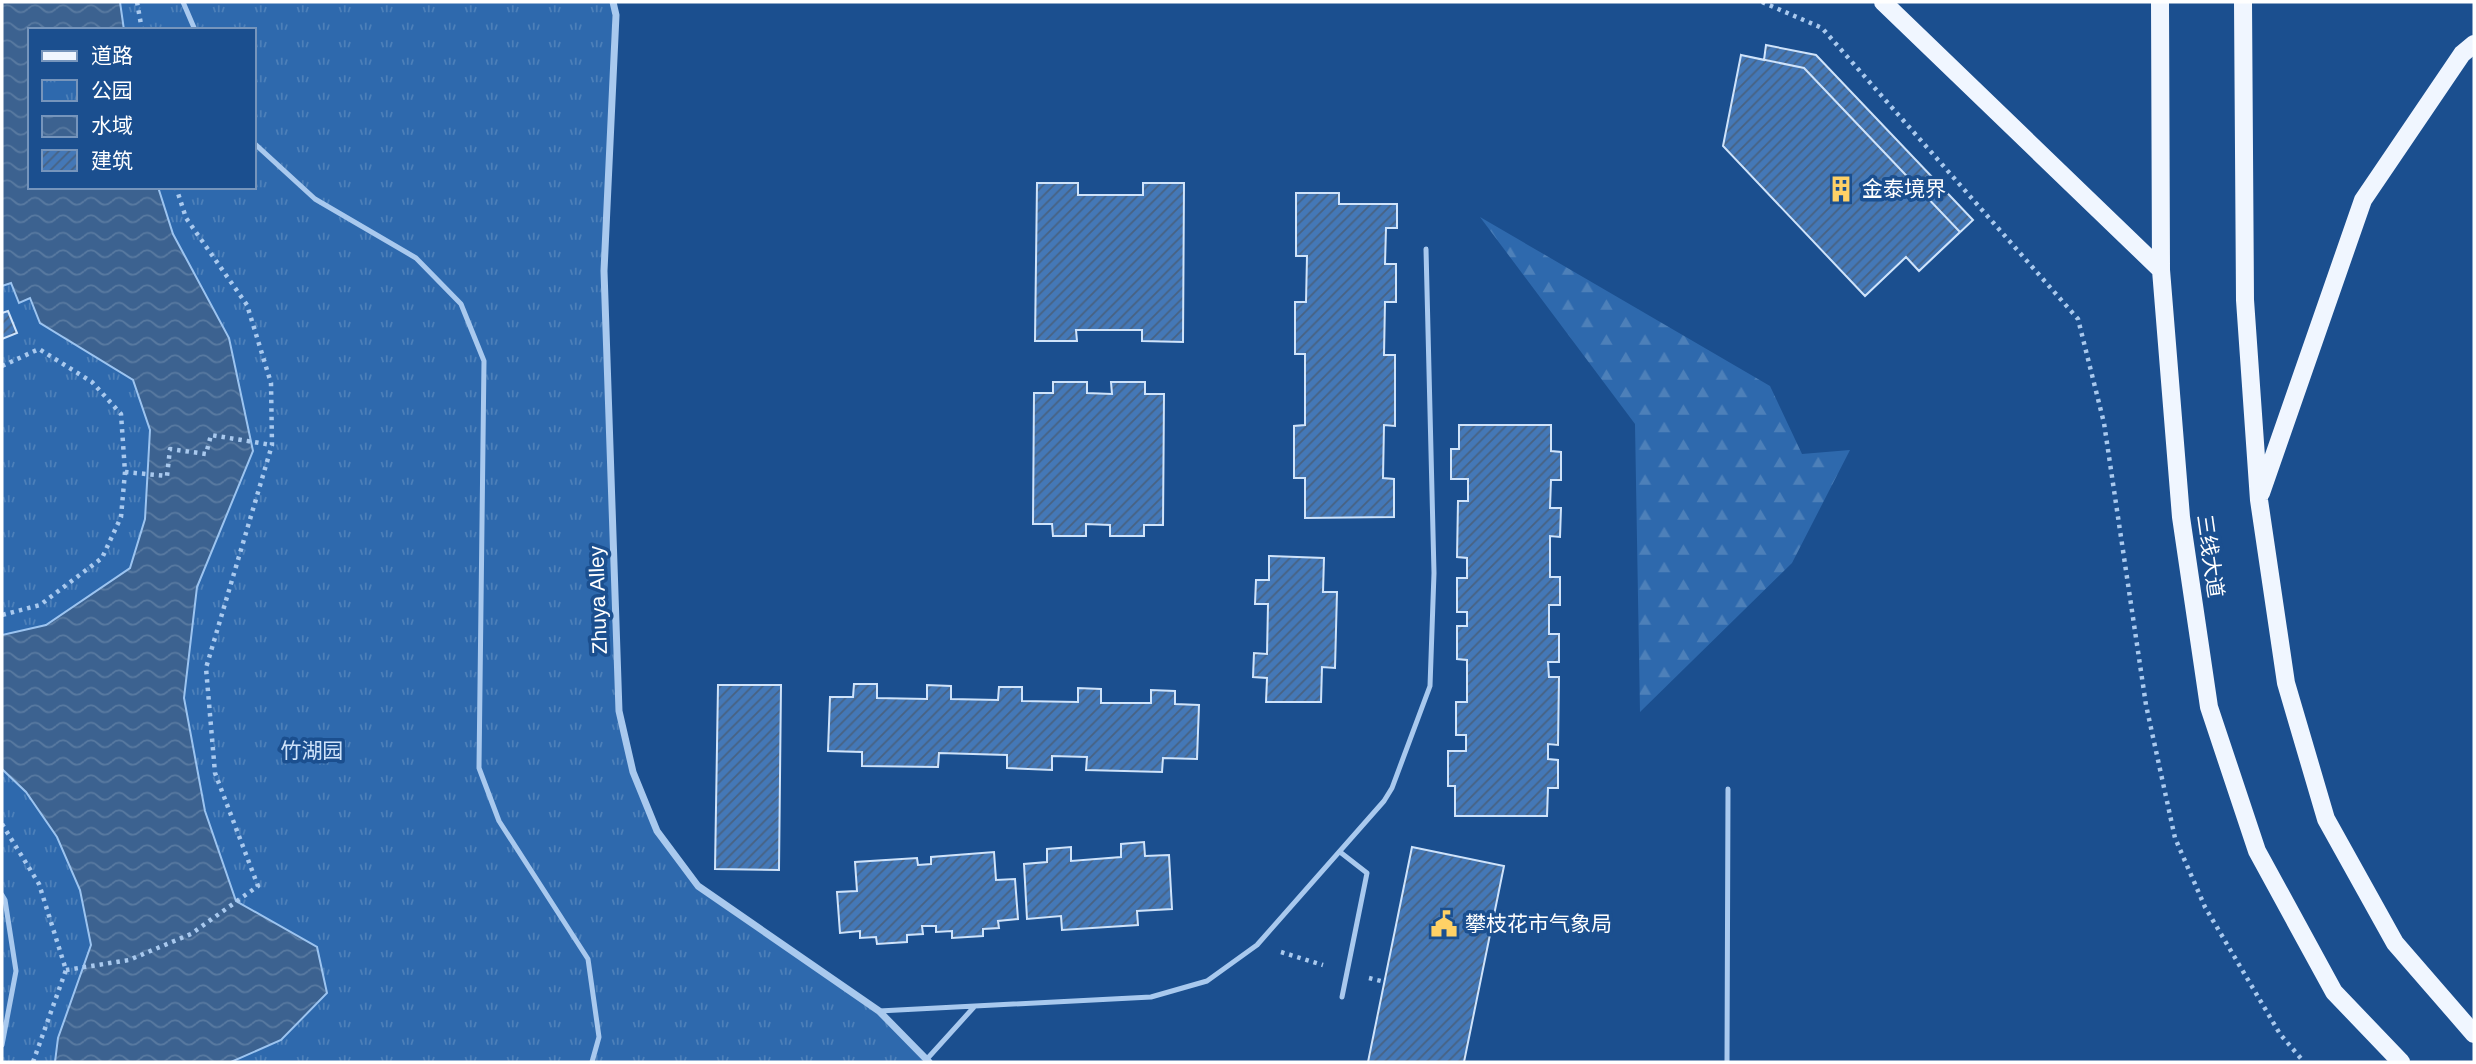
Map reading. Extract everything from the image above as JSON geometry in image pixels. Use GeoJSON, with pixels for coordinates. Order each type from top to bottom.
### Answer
{"type":"FeatureCollection","features":[{"type":"Feature","properties":{"kind":"main road"},"geometry":{"type":"LineString","coordinates":[[1883,2],[2161,270]]}},
{"type":"Feature","properties":{"kind":"main road","name":"三线大道"},"geometry":{"type":"LineString","coordinates":[[2160,2],[2161,270],[2181,517],[2209,707],[2257,851],[2334,992],[2401,1062]]}},
{"type":"Feature","properties":{"kind":"main road"},"geometry":{"type":"LineString","coordinates":[[2243,2],[2245,300],[2259,500],[2286,683],[2326,819],[2395,943],[2474,1034]]}},
{"type":"Feature","properties":{"kind":"main road"},"geometry":{"type":"LineString","coordinates":[[2259,500],[2363,200],[2462,54],[2474,44]]}},
{"type":"Feature","properties":{"kind":"street","name":"Zhuya Alley"},"geometry":{"type":"LineString","coordinates":[[613,2],[616,15],[604,285],[619,710],[633,772],[657,831],[698,886],[879,1012],[928,1061]]}},
{"type":"Feature","properties":{"kind":"lane"},"geometry":{"type":"LineString","coordinates":[[184,2],[194,28]]}},
{"type":"Feature","properties":{"kind":"lane"},"geometry":{"type":"LineString","coordinates":[[256,145],[315,199],[416,258],[461,304],[484,361],[479,768],[499,821],[588,959],[599,1037],[592,1062]]}},
{"type":"Feature","properties":{"kind":"lane"},"geometry":{"type":"LineString","coordinates":[[879,1012],[1151,997],[1207,981],[1257,946],[1384,801],[1392,788],[1430,687],[1434,573],[1426,249]]}},
{"type":"Feature","properties":{"kind":"lane"},"geometry":{"type":"LineString","coordinates":[[1727,1062],[1728,789]]}},
{"type":"Feature","properties":{"kind":"lane"},"geometry":{"type":"LineString","coordinates":[[1340,852],[1367,873],[1342,997]]}},
{"type":"Feature","properties":{"kind":"lane"},"geometry":{"type":"LineString","coordinates":[[2,895],[16,971],[2,1045]]}},
{"type":"Feature","properties":{"kind":"lane"},"geometry":{"type":"LineString","coordinates":[[928,1061],[975,1007]]}},
{"type":"Feature","properties":{"kind":"path"},"geometry":{"type":"LineString","coordinates":[[137,2],[142,28]]}},
{"type":"Feature","properties":{"kind":"path"},"geometry":{"type":"LineString","coordinates":[[1762,2],[1822,28],[2078,319],[2104,423],[2146,705],[2175,838],[2205,907],[2280,1034],[2304,1062]]}},
{"type":"Feature","properties":{"kind":"path"},"geometry":{"type":"LineString","coordinates":[[66,970],[129,960],[191,934],[258,886],[215,773],[206,668],[272,445],[271,383],[247,305],[186,218],[177,189]]}},
{"type":"Feature","properties":{"kind":"path"},"geometry":{"type":"LineString","coordinates":[[2,366],[39,349],[92,382],[121,414],[125,472],[121,517],[102,558],[40,605],[2,615]]}},
{"type":"Feature","properties":{"kind":"path"},"geometry":{"type":"LineString","coordinates":[[125,472],[167,476],[170,449],[206,454],[211,435],[272,445]]}},
{"type":"Feature","properties":{"kind":"path"},"geometry":{"type":"LineString","coordinates":[[2,824],[38,884],[66,970],[33,1062]]}},
{"type":"Feature","properties":{"kind":"green space","name":"竹湖园"},"geometry":{"type":"Polygon","coordinates":[[[2,2],[613,2],[604,271],[619,710],[633,772],[657,831],[698,886],[879,1011],[925,1062],[2,1062],[2,2]]]}},
{"type":"Feature","properties":{"kind":"green space"},"geometry":{"type":"Polygon","coordinates":[[[1480,217],[1770,386],[1802,454],[1850,450],[1792,563],[1640,712],[1635,424],[1480,217]]]}},
{"type":"Feature","properties":{"kind":"water"},"geometry":{"type":"Polygon","coordinates":[[[2,2],[120,2],[124,28],[28,28],[28,189],[159,189],[173,234],[229,338],[253,451],[197,587],[184,698],[205,811],[236,901],[317,947],[327,993],[281,1040],[231,1062],[55,1062],[58,1038],[91,945],[80,890],[57,837],[26,792],[2,769],[2,635],[46,625],[130,568],[145,519],[150,430],[133,380],[40,323],[30,298],[19,303],[11,283],[2,286],[2,2]]]}},
{"type":"Feature","properties":{"kind":"building","name":"金泰境界"},"geometry":{"type":"Polygon","coordinates":[[[1766,45],[1816,55],[1973,220],[1919,271],[1906,257],[1865,296],[1723,146],[1741,55],[1764,60],[1766,45]]]}},
{"type":"Feature","properties":{"kind":"building","name":"金泰境界"},"geometry":{"type":"Polygon","coordinates":[[[1741,55],[1804,68],[1960,232],[1919,271],[1906,257],[1865,296],[1723,146],[1741,55]]]}},
{"type":"Feature","properties":{"kind":"building"},"geometry":{"type":"Polygon","coordinates":[[[1037,183],[1078,183],[1078,195],[1143,195],[1143,183],[1184,183],[1183,342],[1142,341],[1142,330],[1076,330],[1077,341],[1035,341],[1037,183]]]}},
{"type":"Feature","properties":{"kind":"building"},"geometry":{"type":"Polygon","coordinates":[[[1296,193],[1339,193],[1339,204],[1397,204],[1397,228],[1386,228],[1385,264],[1396,264],[1396,302],[1385,302],[1384,355],[1395,355],[1395,426],[1384,425],[1383,478],[1394,479],[1394,517],[1305,518],[1305,478],[1294,478],[1294,426],[1305,425],[1305,354],[1295,354],[1295,302],[1306,302],[1307,256],[1296,256],[1296,193]]]}},
{"type":"Feature","properties":{"kind":"building"},"geometry":{"type":"Polygon","coordinates":[[[8,311],[17,333],[2,339],[2,313],[8,311]]]}},
{"type":"Feature","properties":{"kind":"building"},"geometry":{"type":"Polygon","coordinates":[[[1053,382],[1087,382],[1087,393],[1112,394],[1111,382],[1145,382],[1145,394],[1164,394],[1163,525],[1144,525],[1144,536],[1110,536],[1110,525],[1086,524],[1086,536],[1053,536],[1052,524],[1033,524],[1034,393],[1053,393],[1053,382]]]}},
{"type":"Feature","properties":{"kind":"building"},"geometry":{"type":"Polygon","coordinates":[[[1459,425],[1551,425],[1551,451],[1561,452],[1561,480],[1551,480],[1550,508],[1561,508],[1560,537],[1550,536],[1550,577],[1560,577],[1560,605],[1549,605],[1549,634],[1559,634],[1559,662],[1548,662],[1549,677],[1559,677],[1558,745],[1548,744],[1548,759],[1558,760],[1558,788],[1548,788],[1547,816],[1455,816],[1455,786],[1448,786],[1448,751],[1466,751],[1466,735],[1456,735],[1456,702],[1467,702],[1467,660],[1457,659],[1457,626],[1467,626],[1467,612],[1457,612],[1457,578],[1467,578],[1467,558],[1457,557],[1458,501],[1468,501],[1468,479],[1451,479],[1451,449],[1459,449],[1459,425]]]}},
{"type":"Feature","properties":{"kind":"building"},"geometry":{"type":"Polygon","coordinates":[[[1269,556],[1324,558],[1323,592],[1337,592],[1335,668],[1322,667],[1321,702],[1266,702],[1267,678],[1253,677],[1254,653],[1267,654],[1268,604],[1255,604],[1256,580],[1269,580],[1269,556]]]}},
{"type":"Feature","properties":{"kind":"building"},"geometry":{"type":"Polygon","coordinates":[[[854,684],[877,684],[877,698],[927,699],[927,685],[951,686],[951,699],[998,700],[999,687],[1022,687],[1022,701],[1078,702],[1078,688],[1101,689],[1101,703],[1151,703],[1151,690],[1175,691],[1175,704],[1199,705],[1197,759],[1163,758],[1162,772],[1086,770],[1087,757],[1052,756],[1052,770],[1007,768],[1007,755],[939,753],[938,767],[862,766],[862,752],[828,751],[830,697],[853,697],[854,684]]]}},
{"type":"Feature","properties":{"kind":"building"},"geometry":{"type":"Polygon","coordinates":[[[718,685],[781,685],[779,870],[715,869],[718,685]]]}},
{"type":"Feature","properties":{"kind":"building"},"geometry":{"type":"Polygon","coordinates":[[[1144,842],[1145,856],[1169,855],[1172,909],[1137,911],[1138,925],[1062,930],[1061,916],[1027,919],[1024,864],[1047,862],[1047,849],[1071,847],[1071,861],[1121,857],[1121,844],[1144,842]]]}},
{"type":"Feature","properties":{"kind":"building","name":"攀枝花市气象局"},"geometry":{"type":"Polygon","coordinates":[[[1412,847],[1504,866],[1464,1062],[1368,1062],[1412,847]]]}},
{"type":"Feature","properties":{"kind":"building"},"geometry":{"type":"Polygon","coordinates":[[[994,852],[996,880],[1015,879],[1018,919],[998,921],[999,928],[983,929],[983,936],[952,938],[952,931],[936,932],[936,926],[922,926],[923,934],[907,935],[907,942],[877,944],[876,937],[860,938],[860,931],[840,933],[837,892],[857,891],[855,862],[917,858],[918,865],[931,864],[931,857],[994,852]]]}},
{"type":"Feature","properties":{"kind":"place","name":"金泰境界"},"geometry":{"type":"Point","coordinates":[1841,189]}},
{"type":"Feature","properties":{"kind":"place","name":"攀枝花市气象局"},"geometry":{"type":"Point","coordinates":[1444,924]}}]}
